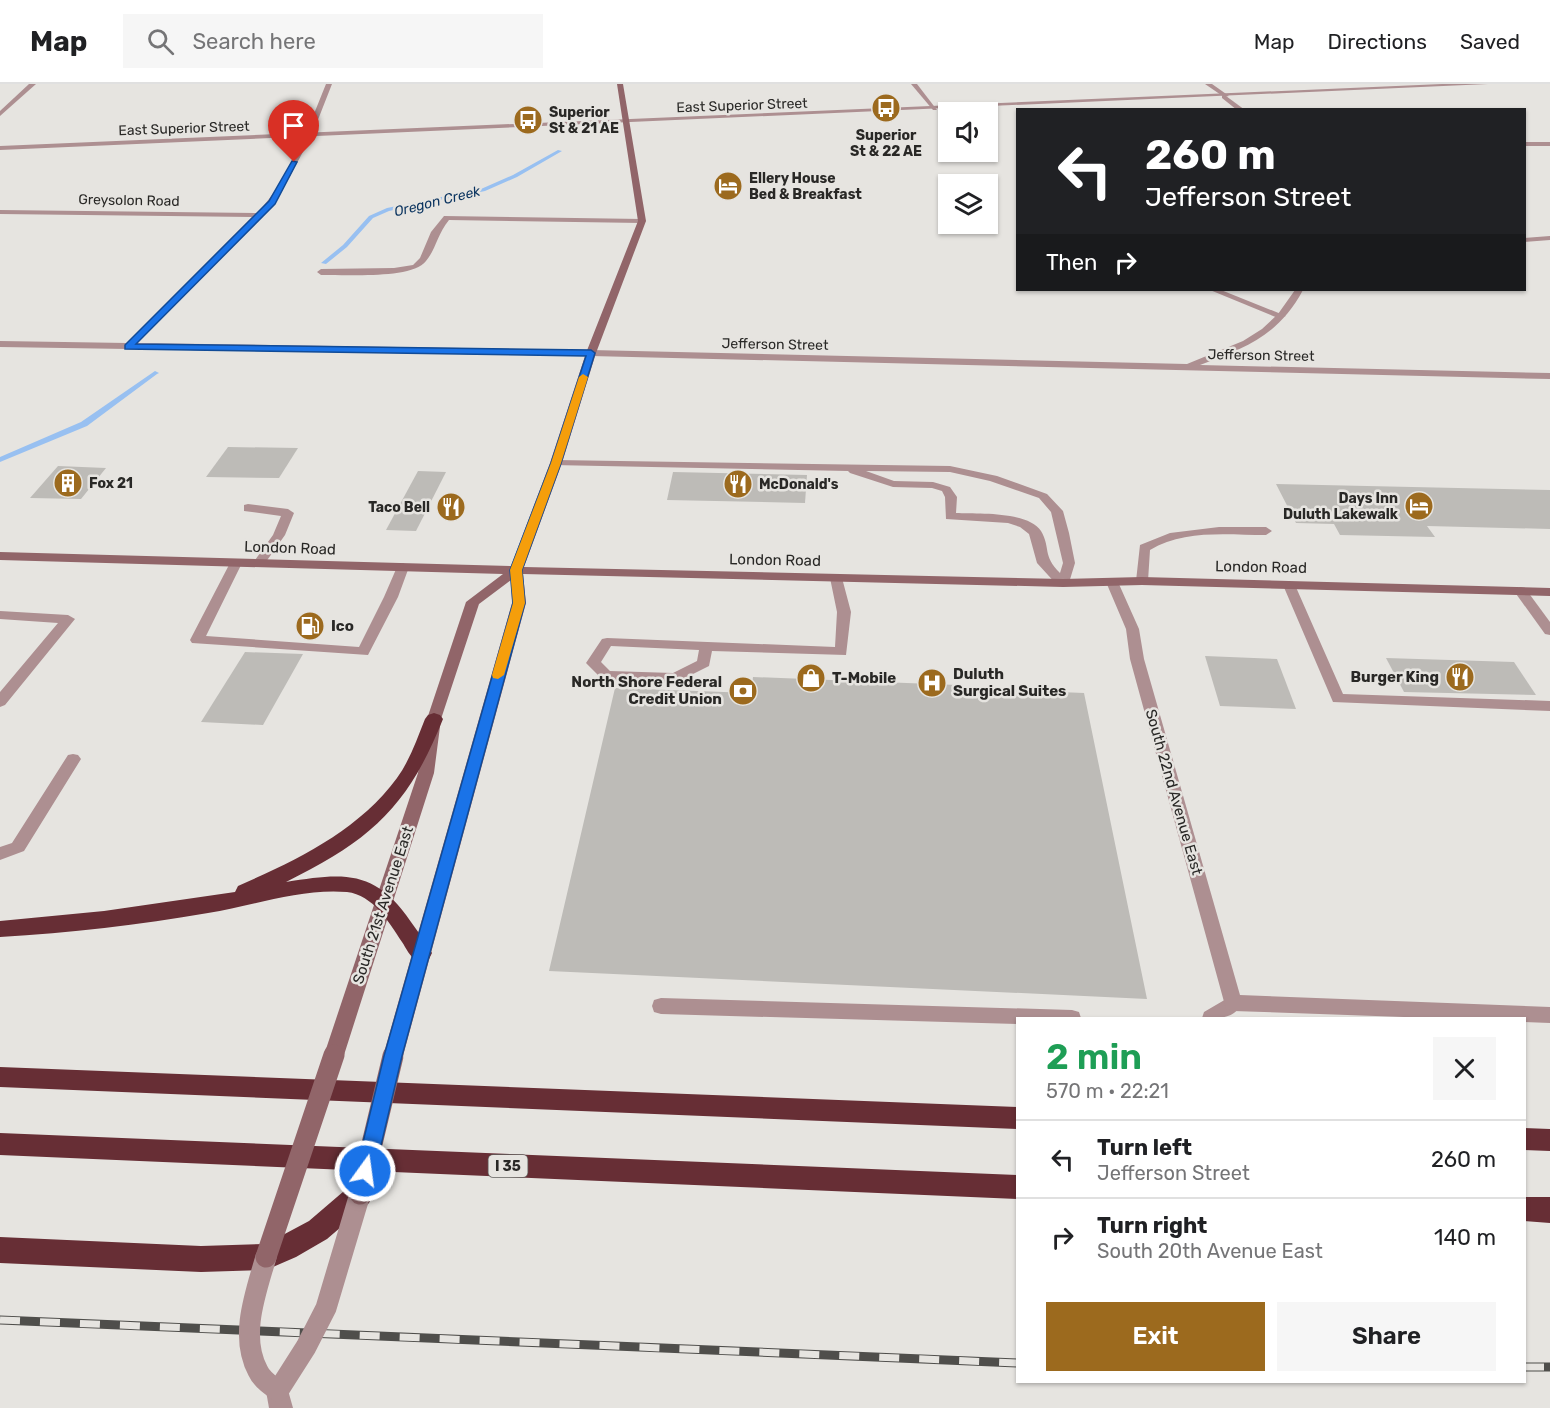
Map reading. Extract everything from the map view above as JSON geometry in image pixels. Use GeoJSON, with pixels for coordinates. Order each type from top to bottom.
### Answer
{"type":"FeatureCollection","features":[{"type":"Feature","properties":{"kind":"highway"},"geometry":{"type":"LineString","coordinates":[[208,905],[242,893],[298,867],[357,829],[384,807],[403,783],[418,758],[434,719]]}},
{"type":"Feature","properties":{"kind":"highway"},"geometry":{"type":"LineString","coordinates":[[0,929],[47,926],[208,905],[308,887],[344,885],[360,887],[383,902],[421,953]]}},
{"type":"Feature","properties":{"kind":"highway"},"geometry":{"type":"LineString","coordinates":[[0,1077],[1016,1118]]}},
{"type":"Feature","properties":{"kind":"highway"},"geometry":{"type":"LineString","coordinates":[[1526,1139],[1550,1140]]}},
{"type":"Feature","properties":{"kind":"highway","name":"I 35"},"geometry":{"type":"LineString","coordinates":[[0,1144],[1016,1187]]}},
{"type":"Feature","properties":{"kind":"highway"},"geometry":{"type":"LineString","coordinates":[[0,1250],[201,1259],[266,1257],[318,1230],[360,1194]]}},
{"type":"Feature","properties":{"kind":"highway"},"geometry":{"type":"LineString","coordinates":[[1526,1209],[1550,1210]]}},
{"type":"Feature","properties":{"kind":"main road"},"geometry":{"type":"LineString","coordinates":[[360,1194],[393,1056],[519,603],[516,570],[556,463],[591,353],[642,221],[620,84]]}},
{"type":"Feature","properties":{"kind":"main road","name":"London Road"},"geometry":{"type":"LineString","coordinates":[[0,556],[836,578],[1064,583],[1142,581],[1550,591]]}},
{"type":"Feature","properties":{"kind":"main road","name":"South 21st Avenue East"},"geometry":{"type":"LineString","coordinates":[[266,1257],[426,773],[434,719],[473,602],[516,570]]}},
{"type":"Feature","properties":{"kind":"street"},"geometry":{"type":"LineString","coordinates":[[0,114],[33,84]]}},
{"type":"Feature","properties":{"kind":"street"},"geometry":{"type":"LineString","coordinates":[[128,347],[272,202],[309,135],[329,84]]}},
{"type":"Feature","properties":{"kind":"street"},"geometry":{"type":"LineString","coordinates":[[914,84],[935,109]]}},
{"type":"Feature","properties":{"kind":"street"},"geometry":{"type":"LineString","coordinates":[[1208,84],[1240,108]]}},
{"type":"Feature","properties":{"kind":"street","name":"East Superior Street"},"geometry":{"type":"LineString","coordinates":[[0,148],[1485,84]]}},
{"type":"Feature","properties":{"kind":"street"},"geometry":{"type":"LineString","coordinates":[[1526,144],[1550,144]]}},
{"type":"Feature","properties":{"kind":"street","name":"Greysolon Road"},"geometry":{"type":"LineString","coordinates":[[0,212],[257,215]]}},
{"type":"Feature","properties":{"kind":"street"},"geometry":{"type":"LineString","coordinates":[[321,272],[394,271],[416,267],[424,259],[435,232],[447,218],[642,221]]}},
{"type":"Feature","properties":{"kind":"street"},"geometry":{"type":"LineString","coordinates":[[1526,240],[1550,238]]}},
{"type":"Feature","properties":{"kind":"street"},"geometry":{"type":"LineString","coordinates":[[1217,291],[1281,316]]}},
{"type":"Feature","properties":{"kind":"street"},"geometry":{"type":"LineString","coordinates":[[1184,367],[1231,350],[1274,325],[1298,291]]}},
{"type":"Feature","properties":{"kind":"street","name":"Jefferson Street"},"geometry":{"type":"LineString","coordinates":[[0,344],[591,353],[1550,376]]}},
{"type":"Feature","properties":{"kind":"street"},"geometry":{"type":"LineString","coordinates":[[1537,375],[1550,388]]}},
{"type":"Feature","properties":{"kind":"street"},"geometry":{"type":"LineString","coordinates":[[556,463],[628,465],[667,463],[950,469],[993,478],[1043,496],[1057,511],[1069,563],[1064,583],[1043,563],[1035,532],[1024,524],[1008,519],[950,516],[951,496],[946,489],[933,485],[893,484],[840,467]]}},
{"type":"Feature","properties":{"kind":"street"},"geometry":{"type":"LineString","coordinates":[[248,508],[288,513],[279,535],[259,563]]}},
{"type":"Feature","properties":{"kind":"street"},"geometry":{"type":"LineString","coordinates":[[1142,581],[1144,548],[1154,540],[1173,535],[1205,532],[1266,531]]}},
{"type":"Feature","properties":{"kind":"street"},"geometry":{"type":"LineString","coordinates":[[236,563],[197,640],[363,652],[391,597],[403,567]]}},
{"type":"Feature","properties":{"kind":"street"},"geometry":{"type":"LineString","coordinates":[[706,646],[704,663],[675,678],[606,675],[593,663],[607,642],[706,646],[841,652],[844,612],[836,578]]}},
{"type":"Feature","properties":{"kind":"street","name":"South 22nd Avenue East"},"geometry":{"type":"LineString","coordinates":[[1112,582],[1130,619],[1137,647],[1137,660],[1233,1003]]}},
{"type":"Feature","properties":{"kind":"street"},"geometry":{"type":"LineString","coordinates":[[1288,585],[1338,699],[1550,706]]}},
{"type":"Feature","properties":{"kind":"street"},"geometry":{"type":"LineString","coordinates":[[1520,591],[1550,631]]}},
{"type":"Feature","properties":{"kind":"street"},"geometry":{"type":"LineString","coordinates":[[0,615],[68,619],[0,702]]}},
{"type":"Feature","properties":{"kind":"street"},"geometry":{"type":"LineString","coordinates":[[0,854],[18,848],[73,759]]}},
{"type":"Feature","properties":{"kind":"street"},"geometry":{"type":"LineString","coordinates":[[1212,1017],[1233,1003],[1550,1015]]}},
{"type":"Feature","properties":{"kind":"street"},"geometry":{"type":"LineString","coordinates":[[661,1006],[1038,1017]]}},
{"type":"Feature","properties":{"kind":"street"},"geometry":{"type":"LineString","coordinates":[[266,1257],[255,1299],[249,1336],[251,1356],[259,1374],[280,1400],[327,1308],[360,1194]]}},
{"type":"Feature","properties":{"kind":"building"},"geometry":{"type":"Polygon","coordinates":[[[228,447],[298,448],[279,478],[206,477],[228,447]]]}},
{"type":"Feature","properties":{"kind":"building","name":"Fox 21"},"geometry":{"type":"Polygon","coordinates":[[[58,466],[106,468],[81,499],[30,498],[58,466]]]}},
{"type":"Feature","properties":{"kind":"building"},"geometry":{"type":"Polygon","coordinates":[[[418,471],[446,472],[416,531],[386,530],[418,471]]]}},
{"type":"Feature","properties":{"kind":"building","name":"McDonald's"},"geometry":{"type":"Polygon","coordinates":[[[673,472],[807,475],[805,503],[667,500],[673,472]]]}},
{"type":"Feature","properties":{"kind":"building","name":"Days Inn Duluth Lakewalk"},"geometry":{"type":"Polygon","coordinates":[[[1276,484],[1550,490],[1550,529],[1427,526],[1435,537],[1340,535],[1334,524],[1296,523],[1276,484]]]}},
{"type":"Feature","properties":{"kind":"building"},"geometry":{"type":"Polygon","coordinates":[[[245,652],[303,654],[263,725],[201,722],[245,652]]]}},
{"type":"Feature","properties":{"kind":"building"},"geometry":{"type":"Polygon","coordinates":[[[1205,656],[1277,659],[1296,709],[1220,706],[1205,656]]]}},
{"type":"Feature","properties":{"kind":"building","name":"Burger King"},"geometry":{"type":"Polygon","coordinates":[[[1386,658],[1514,662],[1536,695],[1404,692],[1386,658]]]}},
{"type":"Feature","properties":{"kind":"building"},"geometry":{"type":"Polygon","coordinates":[[[753,677],[957,685],[958,688],[1084,693],[1147,999],[549,971],[615,688],[751,693],[753,677]]]}},
{"type":"Feature","properties":{"kind":"waterway","name":"Oregon Creek"},"geometry":{"type":"LineString","coordinates":[[324,263],[345,246],[371,217],[387,210],[483,190],[515,176],[560,151]]}},
{"type":"Feature","properties":{"kind":"waterway","name":"Oregon Creek"},"geometry":{"type":"LineString","coordinates":[[0,460],[84,424],[155,373]]}},
{"type":"Feature","properties":{"kind":"railway"},"geometry":{"type":"LineString","coordinates":[[0,1320],[1016,1363]]}},
{"type":"Feature","properties":{"kind":"railway"},"geometry":{"type":"LineString","coordinates":[[1526,1367],[1550,1367]]}},
{"type":"Feature","properties":{"kind":"slow traffic"},"geometry":{"type":"LineString","coordinates":[[498,675],[519,603],[516,570],[556,463],[583,377]]}},
{"type":"Feature","properties":{"kind":"place","name":"Superior St & 22 AE"},"geometry":{"type":"Point","coordinates":[886,108]}},
{"type":"Feature","properties":{"kind":"place","name":"Superior St & 21 AE"},"geometry":{"type":"Point","coordinates":[528,120]}},
{"type":"Feature","properties":{"kind":"place","name":"Ellery House Bed & Breakfast"},"geometry":{"type":"Point","coordinates":[728,186]}},
{"type":"Feature","properties":{"kind":"place","name":"Fox 21"},"geometry":{"type":"Point","coordinates":[68,483]}},
{"type":"Feature","properties":{"kind":"place","name":"McDonald's"},"geometry":{"type":"Point","coordinates":[738,484]}},
{"type":"Feature","properties":{"kind":"place","name":"Days Inn Duluth Lakewalk"},"geometry":{"type":"Point","coordinates":[1419,506]}},
{"type":"Feature","properties":{"kind":"place","name":"Taco Bell"},"geometry":{"type":"Point","coordinates":[451,507]}},
{"type":"Feature","properties":{"kind":"place","name":"Ico"},"geometry":{"type":"Point","coordinates":[310,626]}},
{"type":"Feature","properties":{"kind":"place","name":"Burger King"},"geometry":{"type":"Point","coordinates":[1460,677]}},
{"type":"Feature","properties":{"kind":"place","name":"T-Mobile"},"geometry":{"type":"Point","coordinates":[811,678]}},
{"type":"Feature","properties":{"kind":"place","name":"Duluth Surgical Suites"},"geometry":{"type":"Point","coordinates":[932,683]}},
{"type":"Feature","properties":{"kind":"place","name":"North Shore Federal Credit Union"},"geometry":{"type":"Point","coordinates":[743,691]}},
{"type":"Feature","properties":{"kind":"route"},"geometry":{"type":"LineString","coordinates":[[294,162],[272,202],[128,347],[591,353],[556,463],[516,570],[519,603],[393,1056],[365,1171]]}}]}
